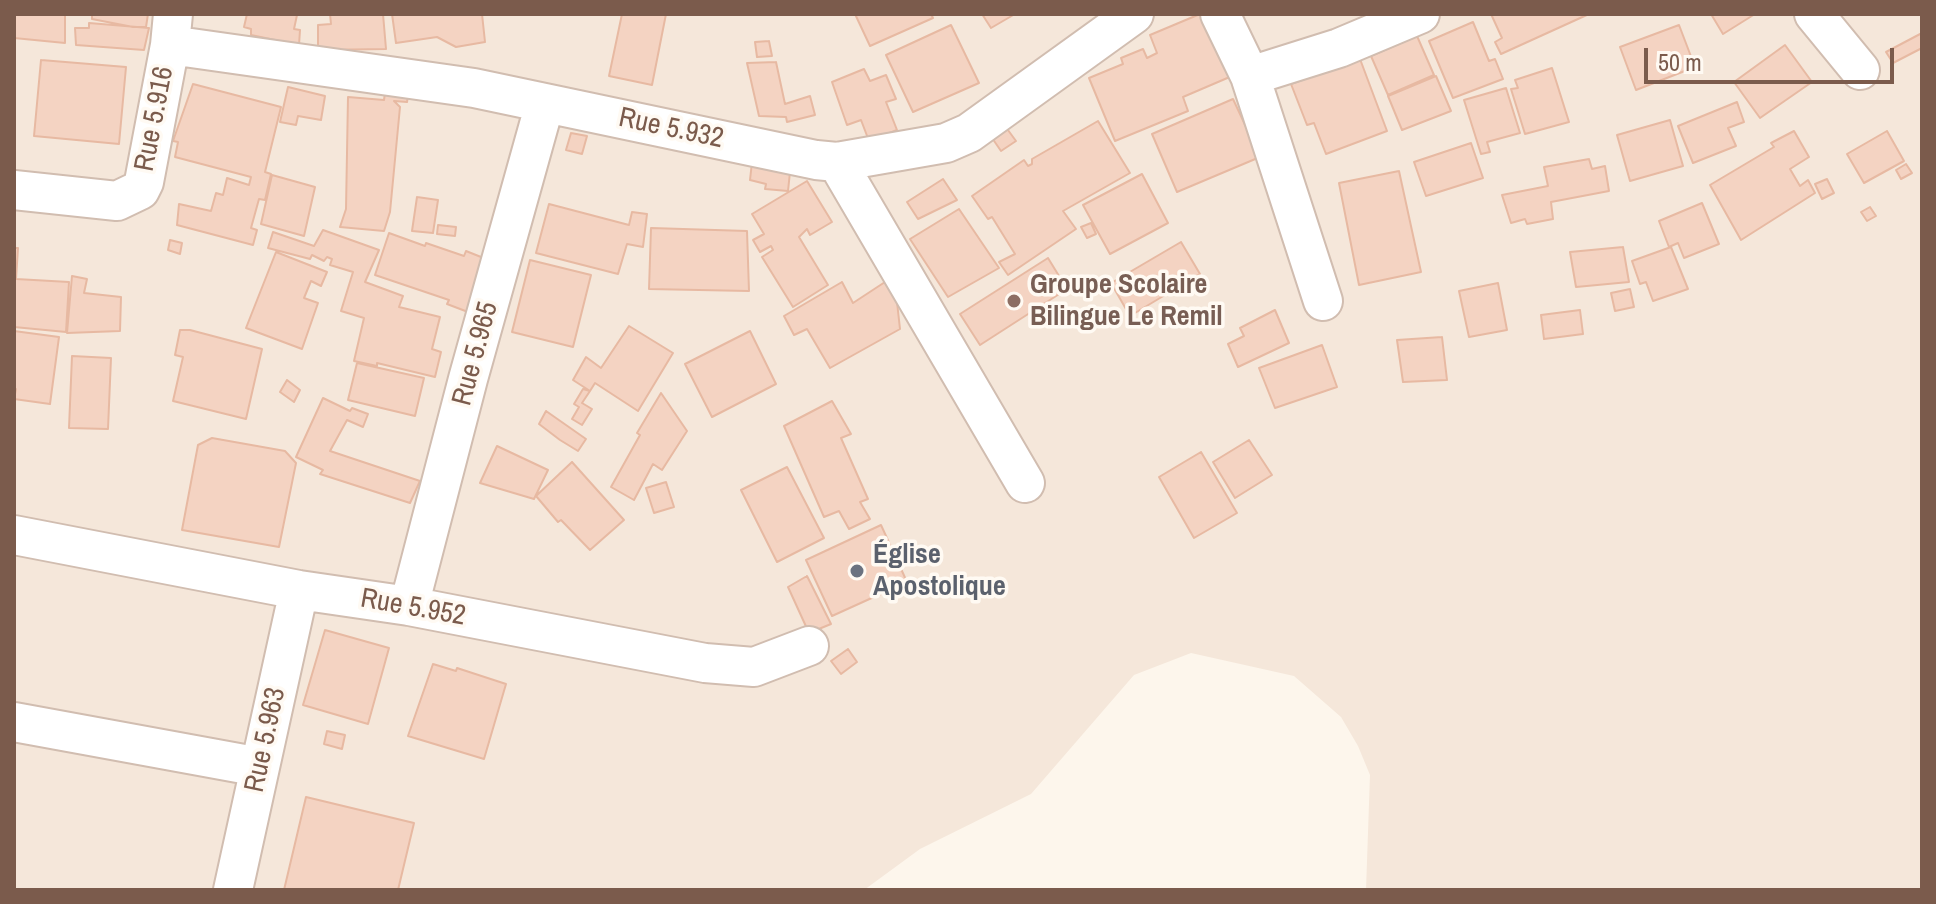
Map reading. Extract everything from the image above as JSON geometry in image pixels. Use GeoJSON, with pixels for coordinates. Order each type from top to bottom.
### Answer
{"type":"FeatureCollection","features":[{"type":"Feature","properties":{"kind":"street","name":"Rue 5.932"},"geometry":{"type":"LineString","coordinates":[[171,30],[837,162],[946,143],[969,133],[1134,14]]}},
{"type":"Feature","properties":{"kind":"street"},"geometry":{"type":"LineString","coordinates":[[1220,14],[1250,76],[1323,301]]}},
{"type":"Feature","properties":{"kind":"street"},"geometry":{"type":"LineString","coordinates":[[1250,76],[1339,48],[1420,14]]}},
{"type":"Feature","properties":{"kind":"street"},"geometry":{"type":"LineString","coordinates":[[1814,14],[1860,70]]}},
{"type":"Feature","properties":{"kind":"street","name":"Rue 5.916"},"geometry":{"type":"LineString","coordinates":[[14,190],[117,201],[140,190],[144,182],[171,30]]}},
{"type":"Feature","properties":{"kind":"street","name":"Rue 5.965"},"geometry":{"type":"LineString","coordinates":[[409,606],[545,103]]}},
{"type":"Feature","properties":{"kind":"street"},"geometry":{"type":"LineString","coordinates":[[837,162],[1025,483]]}},
{"type":"Feature","properties":{"kind":"street","name":"Rue 5.952"},"geometry":{"type":"LineString","coordinates":[[14,535],[705,663],[754,667],[809,646]]}},
{"type":"Feature","properties":{"kind":"street","name":"Rue 5.963"},"geometry":{"type":"LineString","coordinates":[[233,890],[299,590]]}},
{"type":"Feature","properties":{"kind":"street"},"geometry":{"type":"LineString","coordinates":[[14,722],[260,767]]}},
{"type":"Feature","properties":{"kind":"shaded area"},"geometry":{"type":"Polygon","coordinates":[[[14,14],[1922,14],[1922,890],[1366,890],[1370,775],[1341,717],[1294,676],[1191,653],[1134,675],[1031,794],[920,849],[864,890],[14,890],[14,14]]]}},
{"type":"Feature","properties":{"kind":"building"},"geometry":{"type":"Polygon","coordinates":[[[15,14],[65,14],[65,43],[14,38],[15,14]]]}},
{"type":"Feature","properties":{"kind":"building"},"geometry":{"type":"Polygon","coordinates":[[[92,14],[148,14],[146,27],[133,27],[92,19],[92,14]]]}},
{"type":"Feature","properties":{"kind":"building"},"geometry":{"type":"Polygon","coordinates":[[[247,14],[297,15],[294,29],[300,30],[299,45],[251,35],[251,29],[244,27],[247,14]]]}},
{"type":"Feature","properties":{"kind":"building"},"geometry":{"type":"Polygon","coordinates":[[[330,14],[383,14],[386,49],[318,50],[318,25],[331,24],[330,14]]]}},
{"type":"Feature","properties":{"kind":"building"},"geometry":{"type":"Polygon","coordinates":[[[392,14],[482,14],[485,42],[456,47],[437,37],[396,43],[392,14]]]}},
{"type":"Feature","properties":{"kind":"building"},"geometry":{"type":"Polygon","coordinates":[[[622,14],[666,14],[652,85],[609,76],[622,14]]]}},
{"type":"Feature","properties":{"kind":"building"},"geometry":{"type":"Polygon","coordinates":[[[855,14],[931,14],[933,18],[870,46],[855,14]]]}},
{"type":"Feature","properties":{"kind":"building"},"geometry":{"type":"Polygon","coordinates":[[[982,14],[1015,14],[991,28],[982,14]]]}},
{"type":"Feature","properties":{"kind":"building"},"geometry":{"type":"Polygon","coordinates":[[[1206,14],[1232,76],[1183,97],[1188,111],[1115,141],[1089,78],[1123,64],[1121,58],[1143,49],[1147,58],[1157,53],[1150,35],[1206,14]]]}},
{"type":"Feature","properties":{"kind":"building"},"geometry":{"type":"Polygon","coordinates":[[[1491,14],[1589,14],[1501,54],[1495,42],[1502,38],[1491,14]]]}},
{"type":"Feature","properties":{"kind":"building"},"geometry":{"type":"Polygon","coordinates":[[[1711,14],[1755,14],[1723,34],[1711,14]]]}},
{"type":"Feature","properties":{"kind":"building"},"geometry":{"type":"Polygon","coordinates":[[[1473,22],[1489,61],[1495,59],[1503,79],[1453,98],[1429,41],[1473,22]]]}},
{"type":"Feature","properties":{"kind":"building"},"geometry":{"type":"Polygon","coordinates":[[[89,23],[149,28],[144,50],[76,45],[75,28],[89,28],[89,23]]]}},
{"type":"Feature","properties":{"kind":"building"},"geometry":{"type":"Polygon","coordinates":[[[951,25],[979,83],[913,112],[886,55],[951,25]]]}},
{"type":"Feature","properties":{"kind":"building"},"geometry":{"type":"Polygon","coordinates":[[[1679,25],[1695,67],[1636,90],[1620,47],[1679,25]]]}},
{"type":"Feature","properties":{"kind":"building"},"geometry":{"type":"Polygon","coordinates":[[[1922,33],[1922,48],[1893,63],[1886,52],[1922,33]]]}},
{"type":"Feature","properties":{"kind":"building"},"geometry":{"type":"Polygon","coordinates":[[[1417,36],[1434,75],[1388,95],[1371,56],[1417,36]]]}},
{"type":"Feature","properties":{"kind":"building"},"geometry":{"type":"Polygon","coordinates":[[[769,41],[772,56],[757,57],[755,42],[769,41]]]}},
{"type":"Feature","properties":{"kind":"building"},"geometry":{"type":"Polygon","coordinates":[[[1785,45],[1812,82],[1760,118],[1734,82],[1785,45]]]}},
{"type":"Feature","properties":{"kind":"building"},"geometry":{"type":"Polygon","coordinates":[[[1360,59],[1387,131],[1326,154],[1314,123],[1307,125],[1291,84],[1360,59]]]}},
{"type":"Feature","properties":{"kind":"building"},"geometry":{"type":"Polygon","coordinates":[[[41,60],[126,67],[119,144],[34,136],[41,60]]]}},
{"type":"Feature","properties":{"kind":"building"},"geometry":{"type":"Polygon","coordinates":[[[776,62],[785,104],[810,96],[815,115],[787,122],[786,117],[759,116],[747,63],[776,62]]]}},
{"type":"Feature","properties":{"kind":"building"},"geometry":{"type":"Polygon","coordinates":[[[1552,68],[1569,122],[1525,134],[1511,89],[1518,88],[1515,80],[1552,68]]]}},
{"type":"Feature","properties":{"kind":"building"},"geometry":{"type":"Polygon","coordinates":[[[864,69],[870,81],[886,75],[896,99],[886,102],[897,130],[869,141],[861,120],[847,125],[832,82],[864,69]]]}},
{"type":"Feature","properties":{"kind":"building"},"geometry":{"type":"Polygon","coordinates":[[[1436,76],[1451,111],[1402,130],[1388,96],[1436,76]]]}},
{"type":"Feature","properties":{"kind":"building"},"geometry":{"type":"Polygon","coordinates":[[[193,84],[281,107],[265,172],[271,174],[265,200],[259,199],[251,228],[257,230],[253,245],[177,225],[179,204],[211,211],[216,193],[223,195],[227,178],[249,185],[251,177],[175,157],[178,142],[173,141],[193,84]]]}},
{"type":"Feature","properties":{"kind":"building"},"geometry":{"type":"Polygon","coordinates":[[[288,87],[325,96],[321,120],[298,116],[296,125],[280,122],[288,87]]]}},
{"type":"Feature","properties":{"kind":"building"},"geometry":{"type":"Polygon","coordinates":[[[1506,88],[1520,133],[1487,142],[1490,152],[1481,154],[1464,100],[1506,88]]]}},
{"type":"Feature","properties":{"kind":"building"},"geometry":{"type":"Polygon","coordinates":[[[385,93],[408,96],[407,102],[394,101],[400,107],[390,212],[384,231],[340,227],[346,209],[348,97],[384,100],[385,93]]]}},
{"type":"Feature","properties":{"kind":"building"},"geometry":{"type":"Polygon","coordinates":[[[1233,99],[1260,157],[1177,192],[1152,134],[1233,99]]]}},
{"type":"Feature","properties":{"kind":"building"},"geometry":{"type":"Polygon","coordinates":[[[1737,102],[1744,122],[1728,128],[1736,146],[1693,163],[1678,126],[1737,102]]]}},
{"type":"Feature","properties":{"kind":"building"},"geometry":{"type":"Polygon","coordinates":[[[1670,120],[1683,166],[1630,181],[1617,135],[1670,120]]]}},
{"type":"Feature","properties":{"kind":"building"},"geometry":{"type":"Polygon","coordinates":[[[1098,121],[1130,173],[1063,211],[1076,229],[1008,275],[999,262],[1015,254],[992,217],[988,219],[972,196],[1024,160],[1028,166],[1032,164],[1032,159],[1098,121]]]}},
{"type":"Feature","properties":{"kind":"building"},"geometry":{"type":"Polygon","coordinates":[[[1005,126],[1016,141],[1001,151],[990,135],[1005,126]]]}},
{"type":"Feature","properties":{"kind":"building"},"geometry":{"type":"Polygon","coordinates":[[[1794,131],[1809,157],[1790,169],[1800,186],[1808,180],[1815,193],[1741,240],[1710,185],[1774,147],[1771,143],[1794,131]]]}},
{"type":"Feature","properties":{"kind":"building"},"geometry":{"type":"Polygon","coordinates":[[[1887,131],[1904,161],[1864,183],[1847,154],[1887,131]]]}},
{"type":"Feature","properties":{"kind":"building"},"geometry":{"type":"Polygon","coordinates":[[[571,133],[587,136],[582,154],[566,150],[571,133]]]}},
{"type":"Feature","properties":{"kind":"building"},"geometry":{"type":"Polygon","coordinates":[[[1471,143],[1483,178],[1426,196],[1414,162],[1471,143]]]}},
{"type":"Feature","properties":{"kind":"building"},"geometry":{"type":"Polygon","coordinates":[[[1589,159],[1592,169],[1605,166],[1609,191],[1551,202],[1553,219],[1527,224],[1525,219],[1511,223],[1502,195],[1548,186],[1544,167],[1589,159]]]}},
{"type":"Feature","properties":{"kind":"building"},"geometry":{"type":"Polygon","coordinates":[[[752,162],[790,172],[788,191],[765,189],[766,184],[750,180],[752,162]]]}},
{"type":"Feature","properties":{"kind":"building"},"geometry":{"type":"Polygon","coordinates":[[[1906,164],[1912,173],[1901,179],[1896,170],[1906,164]]]}},
{"type":"Feature","properties":{"kind":"building"},"geometry":{"type":"Polygon","coordinates":[[[1399,171],[1421,272],[1359,285],[1339,183],[1399,171]]]}},
{"type":"Feature","properties":{"kind":"building"},"geometry":{"type":"Polygon","coordinates":[[[1142,174],[1168,223],[1110,254],[1083,205],[1142,174]]]}},
{"type":"Feature","properties":{"kind":"building"},"geometry":{"type":"Polygon","coordinates":[[[272,175],[315,187],[304,236],[261,224],[272,175]]]}},
{"type":"Feature","properties":{"kind":"building"},"geometry":{"type":"Polygon","coordinates":[[[943,179],[957,200],[918,219],[907,202],[943,179]]]}},
{"type":"Feature","properties":{"kind":"building"},"geometry":{"type":"Polygon","coordinates":[[[1827,179],[1834,193],[1822,199],[1815,184],[1827,179]]]}},
{"type":"Feature","properties":{"kind":"building"},"geometry":{"type":"Polygon","coordinates":[[[807,181],[832,222],[810,235],[807,229],[799,237],[828,285],[793,307],[762,257],[773,250],[771,246],[760,252],[753,240],[764,234],[752,214],[807,181]]]}},
{"type":"Feature","properties":{"kind":"building"},"geometry":{"type":"Polygon","coordinates":[[[417,197],[438,200],[433,233],[412,231],[417,197]]]}},
{"type":"Feature","properties":{"kind":"building"},"geometry":{"type":"Polygon","coordinates":[[[1702,203],[1719,244],[1684,258],[1678,243],[1669,247],[1659,221],[1702,203]]]}},
{"type":"Feature","properties":{"kind":"building"},"geometry":{"type":"Polygon","coordinates":[[[549,204],[629,225],[632,212],[647,214],[643,247],[627,244],[618,274],[536,253],[549,204]]]}},
{"type":"Feature","properties":{"kind":"building"},"geometry":{"type":"Polygon","coordinates":[[[1870,207],[1876,216],[1867,221],[1861,212],[1870,207]]]}},
{"type":"Feature","properties":{"kind":"building"},"geometry":{"type":"Polygon","coordinates":[[[959,209],[999,268],[948,297],[910,239],[959,209]]]}},
{"type":"Feature","properties":{"kind":"building"},"geometry":{"type":"Polygon","coordinates":[[[1091,223],[1096,234],[1087,238],[1081,227],[1091,223]]]}},
{"type":"Feature","properties":{"kind":"building"},"geometry":{"type":"Polygon","coordinates":[[[438,225],[456,227],[455,236],[437,234],[438,225]]]}},
{"type":"Feature","properties":{"kind":"building"},"geometry":{"type":"Polygon","coordinates":[[[651,228],[747,231],[749,291],[649,289],[651,228]]]}},
{"type":"Feature","properties":{"kind":"building"},"geometry":{"type":"Polygon","coordinates":[[[323,230],[379,250],[365,282],[403,296],[399,307],[440,317],[432,349],[441,352],[435,377],[377,363],[377,366],[354,361],[364,318],[341,311],[353,272],[330,265],[332,259],[327,257],[324,261],[312,255],[310,259],[268,248],[273,232],[314,246],[323,230]]]}},
{"type":"Feature","properties":{"kind":"building"},"geometry":{"type":"Polygon","coordinates":[[[389,233],[425,246],[426,243],[464,256],[466,251],[486,259],[468,312],[447,304],[449,300],[375,275],[389,233]]]}},
{"type":"Feature","properties":{"kind":"building"},"geometry":{"type":"Polygon","coordinates":[[[170,240],[182,243],[180,254],[168,250],[170,240]]]}},
{"type":"Feature","properties":{"kind":"building"},"geometry":{"type":"Polygon","coordinates":[[[1181,242],[1200,274],[1130,316],[1111,283],[1181,242]]]}},
{"type":"Feature","properties":{"kind":"building"},"geometry":{"type":"Polygon","coordinates":[[[1623,247],[1629,282],[1576,287],[1570,252],[1623,247]]]}},
{"type":"Feature","properties":{"kind":"building"},"geometry":{"type":"Polygon","coordinates":[[[1671,247],[1688,289],[1653,301],[1646,282],[1640,284],[1632,261],[1671,247]]]}},
{"type":"Feature","properties":{"kind":"building"},"geometry":{"type":"Polygon","coordinates":[[[14,248],[18,248],[16,279],[69,282],[66,332],[14,327],[14,248]]]}},
{"type":"Feature","properties":{"kind":"building"},"geometry":{"type":"Polygon","coordinates":[[[276,252],[327,272],[321,286],[311,281],[304,298],[318,303],[302,349],[246,328],[276,252]]]}},
{"type":"Feature","properties":{"kind":"building","name":"Groupe Scolaire Bilingue Le Remil"},"geometry":{"type":"Polygon","coordinates":[[[1048,258],[1067,289],[980,345],[960,314],[1048,258]]]}},
{"type":"Feature","properties":{"kind":"building"},"geometry":{"type":"Polygon","coordinates":[[[530,260],[591,275],[573,347],[512,332],[530,260]]]}},
{"type":"Feature","properties":{"kind":"building"},"geometry":{"type":"Polygon","coordinates":[[[72,276],[87,279],[84,293],[121,297],[120,331],[67,333],[72,276]]]}},
{"type":"Feature","properties":{"kind":"building"},"geometry":{"type":"Polygon","coordinates":[[[842,282],[853,303],[885,282],[897,302],[900,329],[830,368],[807,329],[794,335],[784,316],[842,282]]]}},
{"type":"Feature","properties":{"kind":"building"},"geometry":{"type":"Polygon","coordinates":[[[1498,283],[1507,330],[1469,337],[1459,291],[1498,283]]]}},
{"type":"Feature","properties":{"kind":"building"},"geometry":{"type":"Polygon","coordinates":[[[1630,289],[1634,307],[1615,311],[1611,293],[1630,289]]]}},
{"type":"Feature","properties":{"kind":"building"},"geometry":{"type":"Polygon","coordinates":[[[1275,310],[1289,343],[1238,367],[1228,344],[1244,336],[1240,328],[1275,310]]]}},
{"type":"Feature","properties":{"kind":"building"},"geometry":{"type":"Polygon","coordinates":[[[1580,310],[1583,334],[1544,339],[1541,315],[1580,310]]]}},
{"type":"Feature","properties":{"kind":"building"},"geometry":{"type":"Polygon","coordinates":[[[629,326],[673,353],[638,411],[595,383],[590,391],[573,380],[586,357],[601,368],[629,326]]]}},
{"type":"Feature","properties":{"kind":"building"},"geometry":{"type":"Polygon","coordinates":[[[180,330],[262,349],[246,419],[173,401],[183,357],[175,355],[180,330]]]}},
{"type":"Feature","properties":{"kind":"building"},"geometry":{"type":"Polygon","coordinates":[[[14,331],[59,337],[50,404],[14,399],[14,331]]]}},
{"type":"Feature","properties":{"kind":"building"},"geometry":{"type":"Polygon","coordinates":[[[750,331],[776,384],[712,417],[685,364],[750,331]]]}},
{"type":"Feature","properties":{"kind":"building"},"geometry":{"type":"Polygon","coordinates":[[[1442,337],[1447,380],[1403,382],[1397,340],[1442,337]]]}},
{"type":"Feature","properties":{"kind":"building"},"geometry":{"type":"Polygon","coordinates":[[[1322,345],[1337,387],[1275,408],[1259,368],[1322,345]]]}},
{"type":"Feature","properties":{"kind":"building"},"geometry":{"type":"Polygon","coordinates":[[[72,356],[111,358],[108,429],[69,428],[72,356]]]}},
{"type":"Feature","properties":{"kind":"building"},"geometry":{"type":"Polygon","coordinates":[[[357,363],[424,378],[415,416],[348,400],[357,363]]]}},
{"type":"Feature","properties":{"kind":"building"},"geometry":{"type":"Polygon","coordinates":[[[287,380],[300,390],[294,402],[280,392],[287,380]]]}},
{"type":"Feature","properties":{"kind":"building"},"geometry":{"type":"Polygon","coordinates":[[[583,389],[590,391],[582,403],[592,409],[582,425],[572,419],[579,407],[574,404],[583,389]]]}},
{"type":"Feature","properties":{"kind":"building"},"geometry":{"type":"Polygon","coordinates":[[[661,393],[687,431],[662,470],[653,464],[634,500],[611,487],[640,435],[637,433],[661,393]]]}},
{"type":"Feature","properties":{"kind":"building"},"geometry":{"type":"Polygon","coordinates":[[[323,398],[350,411],[352,408],[368,414],[363,427],[347,420],[330,451],[420,481],[410,503],[320,474],[323,470],[296,457],[323,398]]]}},
{"type":"Feature","properties":{"kind":"building"},"geometry":{"type":"Polygon","coordinates":[[[832,401],[851,434],[841,438],[868,499],[860,502],[870,519],[849,529],[839,511],[824,517],[784,426],[832,401]]]}},
{"type":"Feature","properties":{"kind":"building"},"geometry":{"type":"Polygon","coordinates":[[[546,411],[586,439],[578,451],[539,424],[546,411]]]}},
{"type":"Feature","properties":{"kind":"building"},"geometry":{"type":"Polygon","coordinates":[[[212,438],[285,451],[296,463],[279,547],[182,530],[198,445],[212,438]]]}},
{"type":"Feature","properties":{"kind":"building"},"geometry":{"type":"Polygon","coordinates":[[[1249,440],[1272,475],[1235,498],[1213,462],[1249,440]]]}},
{"type":"Feature","properties":{"kind":"building"},"geometry":{"type":"Polygon","coordinates":[[[497,446],[548,470],[534,499],[480,483],[497,446]]]}},
{"type":"Feature","properties":{"kind":"building"},"geometry":{"type":"Polygon","coordinates":[[[1201,452],[1237,513],[1194,538],[1159,477],[1201,452]]]}},
{"type":"Feature","properties":{"kind":"building"},"geometry":{"type":"Polygon","coordinates":[[[572,462],[624,520],[590,550],[561,520],[558,522],[536,496],[572,462]]]}},
{"type":"Feature","properties":{"kind":"building"},"geometry":{"type":"Polygon","coordinates":[[[787,467],[824,538],[777,562],[741,490],[787,467]]]}},
{"type":"Feature","properties":{"kind":"building"},"geometry":{"type":"Polygon","coordinates":[[[666,482],[674,507],[654,513],[646,488],[666,482]]]}},
{"type":"Feature","properties":{"kind":"building","name":"Église Apostolique"},"geometry":{"type":"Polygon","coordinates":[[[881,525],[907,582],[832,616],[806,560],[881,525]]]}},
{"type":"Feature","properties":{"kind":"building"},"geometry":{"type":"Polygon","coordinates":[[[807,576],[831,624],[809,633],[788,587],[807,576]]]}},
{"type":"Feature","properties":{"kind":"building"},"geometry":{"type":"Polygon","coordinates":[[[325,630],[389,648],[368,724],[303,705],[325,630]]]}},
{"type":"Feature","properties":{"kind":"building"},"geometry":{"type":"Polygon","coordinates":[[[848,649],[857,662],[841,674],[831,661],[848,649]]]}},
{"type":"Feature","properties":{"kind":"building"},"geometry":{"type":"Polygon","coordinates":[[[433,664],[456,671],[457,668],[506,684],[484,759],[408,736],[433,664]]]}},
{"type":"Feature","properties":{"kind":"building"},"geometry":{"type":"Polygon","coordinates":[[[327,731],[345,735],[342,749],[324,744],[327,731]]]}},
{"type":"Feature","properties":{"kind":"building"},"geometry":{"type":"Polygon","coordinates":[[[306,797],[414,823],[398,890],[284,890],[306,797]]]}},
{"type":"Feature","properties":{"kind":"place","name":"Groupe Scolaire Bilingue Le Remil"},"geometry":{"type":"Point","coordinates":[1014,301]}},
{"type":"Feature","properties":{"kind":"place","name":"Église Apostolique"},"geometry":{"type":"Point","coordinates":[857,571]}}]}
